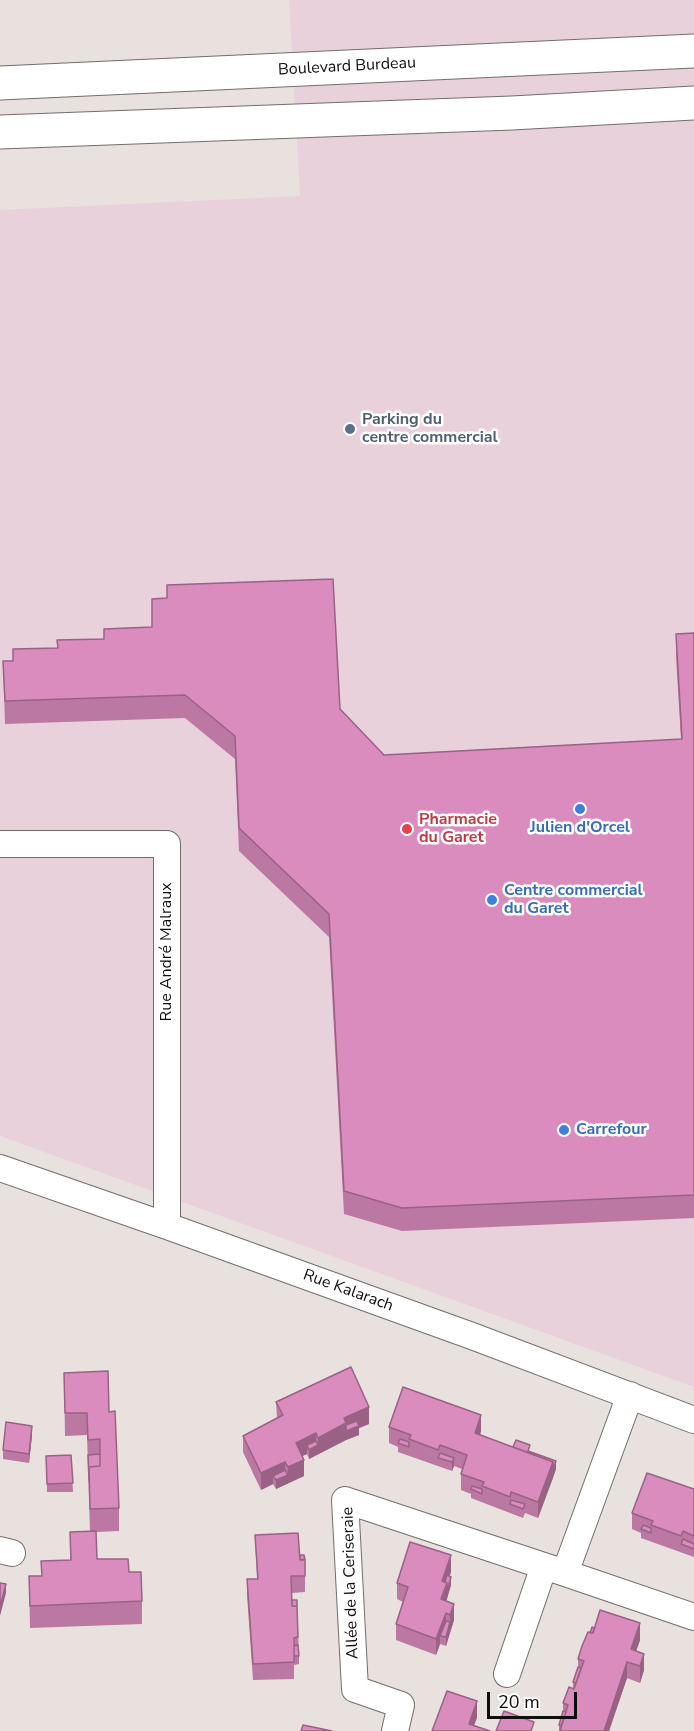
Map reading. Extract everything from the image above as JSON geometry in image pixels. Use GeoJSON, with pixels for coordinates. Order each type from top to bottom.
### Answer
{"type":"FeatureCollection","features":[{"type":"Feature","properties":{"kind":"main road","name":"Boulevard Burdeau"},"geometry":{"type":"LineString","coordinates":[[0,83],[694,51]]}},
{"type":"Feature","properties":{"kind":"main road"},"geometry":{"type":"LineString","coordinates":[[0,132],[513,113],[694,103]]}},
{"type":"Feature","properties":{"kind":"street","name":"Rue André Malraux"},"geometry":{"type":"LineString","coordinates":[[0,844],[167,844],[167,1226]]}},
{"type":"Feature","properties":{"kind":"street","name":"Rue Kalarach"},"geometry":{"type":"LineString","coordinates":[[0,1168],[167,1226],[694,1420]]}},
{"type":"Feature","properties":{"kind":"street"},"geometry":{"type":"LineString","coordinates":[[507,1674],[630,1395]]}},
{"type":"Feature","properties":{"kind":"street","name":"Allée de la Ceriseraie"},"geometry":{"type":"LineString","coordinates":[[395,1731],[401,1706],[355,1689],[345,1500],[694,1617]]}},
{"type":"Feature","properties":{"kind":"shaded area"},"geometry":{"type":"Polygon","coordinates":[[[289,0],[694,0],[694,1387],[0,1136],[0,210],[300,196],[289,0]]]}},
{"type":"Feature","properties":{"kind":"building","name":"Centre commercial du Garet"},"geometry":{"type":"Polygon","coordinates":[[[333,579],[340,709],[384,755],[682,739],[676,634],[694,633],[694,1195],[402,1208],[344,1191],[329,914],[239,828],[235,736],[185,695],[5,701],[3,661],[13,661],[13,649],[58,648],[57,640],[104,639],[104,629],[152,627],[152,599],[167,598],[167,585],[333,579]]]}},
{"type":"Feature","properties":{"kind":"building"},"geometry":{"type":"Polygon","coordinates":[[[351,1367],[369,1407],[344,1418],[346,1423],[318,1438],[316,1433],[296,1443],[304,1460],[288,1467],[285,1462],[261,1473],[243,1436],[283,1415],[276,1402],[351,1367]]]}},
{"type":"Feature","properties":{"kind":"building"},"geometry":{"type":"Polygon","coordinates":[[[108,1371],[109,1412],[115,1411],[119,1508],[90,1509],[89,1467],[100,1466],[100,1439],[88,1440],[87,1413],[65,1413],[64,1373],[108,1371]]]}},
{"type":"Feature","properties":{"kind":"building"},"geometry":{"type":"Polygon","coordinates":[[[403,1387],[481,1415],[475,1433],[553,1462],[538,1502],[511,1492],[510,1497],[482,1486],[484,1482],[461,1474],[467,1455],[440,1445],[438,1450],[409,1439],[411,1435],[389,1427],[403,1387]]]}},
{"type":"Feature","properties":{"kind":"building"},"geometry":{"type":"Polygon","coordinates":[[[357,1421],[359,1426],[346,1431],[346,1425],[357,1421]]]}},
{"type":"Feature","properties":{"kind":"building"},"geometry":{"type":"Polygon","coordinates":[[[6,1422],[32,1426],[29,1454],[3,1450],[6,1422]]]}},
{"type":"Feature","properties":{"kind":"building"},"geometry":{"type":"Polygon","coordinates":[[[400,1439],[409,1442],[409,1447],[398,1443],[400,1439]]]}},
{"type":"Feature","properties":{"kind":"building"},"geometry":{"type":"Polygon","coordinates":[[[516,1440],[530,1445],[528,1451],[556,1461],[553,1469],[553,1462],[513,1447],[516,1440]]]}},
{"type":"Feature","properties":{"kind":"building"},"geometry":{"type":"Polygon","coordinates":[[[316,1441],[318,1445],[309,1450],[307,1445],[316,1441]]]}},
{"type":"Feature","properties":{"kind":"building"},"geometry":{"type":"Polygon","coordinates":[[[440,1453],[454,1458],[452,1462],[438,1458],[440,1453]]]}},
{"type":"Feature","properties":{"kind":"building"},"geometry":{"type":"Polygon","coordinates":[[[100,1454],[100,1466],[89,1467],[89,1481],[88,1455],[100,1454]]]}},
{"type":"Feature","properties":{"kind":"building"},"geometry":{"type":"Polygon","coordinates":[[[71,1455],[73,1483],[47,1484],[46,1456],[71,1455]]]}},
{"type":"Feature","properties":{"kind":"building"},"geometry":{"type":"Polygon","coordinates":[[[285,1470],[288,1475],[276,1480],[273,1476],[285,1470]]]}},
{"type":"Feature","properties":{"kind":"building"},"geometry":{"type":"Polygon","coordinates":[[[647,1473],[694,1489],[694,1536],[683,1531],[681,1536],[651,1525],[653,1521],[632,1513],[647,1473]]]}},
{"type":"Feature","properties":{"kind":"building"},"geometry":{"type":"Polygon","coordinates":[[[472,1486],[482,1489],[482,1494],[471,1489],[472,1486]]]}},
{"type":"Feature","properties":{"kind":"building"},"geometry":{"type":"Polygon","coordinates":[[[511,1500],[525,1504],[523,1509],[510,1504],[511,1500]]]}},
{"type":"Feature","properties":{"kind":"building"},"geometry":{"type":"Polygon","coordinates":[[[643,1525],[651,1528],[651,1533],[641,1529],[643,1525]]]}},
{"type":"Feature","properties":{"kind":"building"},"geometry":{"type":"Polygon","coordinates":[[[96,1531],[97,1559],[128,1559],[129,1572],[141,1572],[142,1601],[30,1606],[29,1576],[42,1576],[41,1561],[71,1560],[70,1532],[96,1531]]]}},
{"type":"Feature","properties":{"kind":"building"},"geometry":{"type":"Polygon","coordinates":[[[298,1533],[300,1560],[305,1559],[305,1576],[291,1576],[292,1606],[297,1606],[298,1637],[294,1638],[294,1662],[253,1664],[247,1579],[258,1579],[255,1535],[298,1533]]]}},
{"type":"Feature","properties":{"kind":"building"},"geometry":{"type":"Polygon","coordinates":[[[683,1539],[694,1544],[694,1549],[681,1544],[683,1539]]]}},
{"type":"Feature","properties":{"kind":"building"},"geometry":{"type":"Polygon","coordinates":[[[410,1542],[451,1555],[442,1581],[447,1583],[441,1599],[454,1604],[450,1615],[446,1613],[436,1639],[396,1624],[408,1587],[397,1583],[410,1542]]]}},
{"type":"Feature","properties":{"kind":"building"},"geometry":{"type":"Polygon","coordinates":[[[447,1575],[451,1577],[447,1591],[445,1582],[447,1575]]]}},
{"type":"Feature","properties":{"kind":"building"},"geometry":{"type":"Polygon","coordinates":[[[0,1583],[6,1584],[0,1607],[0,1583]]]}},
{"type":"Feature","properties":{"kind":"building"},"geometry":{"type":"Polygon","coordinates":[[[292,1600],[297,1600],[297,1606],[292,1606],[292,1600]]]}},
{"type":"Feature","properties":{"kind":"building"},"geometry":{"type":"Polygon","coordinates":[[[600,1610],[640,1623],[631,1649],[644,1654],[640,1666],[627,1662],[604,1731],[560,1731],[568,1705],[563,1703],[569,1687],[574,1689],[584,1661],[578,1659],[582,1646],[588,1632],[593,1633],[600,1610]]]}},
{"type":"Feature","properties":{"kind":"building"},"geometry":{"type":"Polygon","coordinates":[[[446,1621],[450,1622],[446,1637],[440,1636],[446,1621]]]}},
{"type":"Feature","properties":{"kind":"building"},"geometry":{"type":"Polygon","coordinates":[[[298,1645],[299,1656],[294,1656],[294,1646],[298,1645]]]}},
{"type":"Feature","properties":{"kind":"building"},"geometry":{"type":"Polygon","coordinates":[[[578,1667],[581,1668],[576,1683],[573,1682],[578,1667]]]}},
{"type":"Feature","properties":{"kind":"building"},"geometry":{"type":"Polygon","coordinates":[[[447,1691],[477,1701],[469,1724],[490,1731],[432,1731],[447,1691]]]}},
{"type":"Feature","properties":{"kind":"building"},"geometry":{"type":"Polygon","coordinates":[[[504,1711],[534,1722],[531,1731],[496,1731],[504,1711]]]}},
{"type":"Feature","properties":{"kind":"building"},"geometry":{"type":"Polygon","coordinates":[[[563,1711],[566,1712],[561,1726],[559,1725],[563,1711]]]}},
{"type":"Feature","properties":{"kind":"building"},"geometry":{"type":"Polygon","coordinates":[[[303,1725],[332,1731],[301,1731],[303,1725]]]}},
{"type":"Feature","properties":{"kind":"place","name":"Parking du centre commercial"},"geometry":{"type":"Point","coordinates":[350,429]}},
{"type":"Feature","properties":{"kind":"place","name":"Julien d'Orcel"},"geometry":{"type":"Point","coordinates":[580,809]}},
{"type":"Feature","properties":{"kind":"place","name":"Pharmacie du Garet"},"geometry":{"type":"Point","coordinates":[407,829]}},
{"type":"Feature","properties":{"kind":"place","name":"Centre commercial du Garet"},"geometry":{"type":"Point","coordinates":[492,900]}},
{"type":"Feature","properties":{"kind":"place","name":"Carrefour"},"geometry":{"type":"Point","coordinates":[564,1130]}}]}
